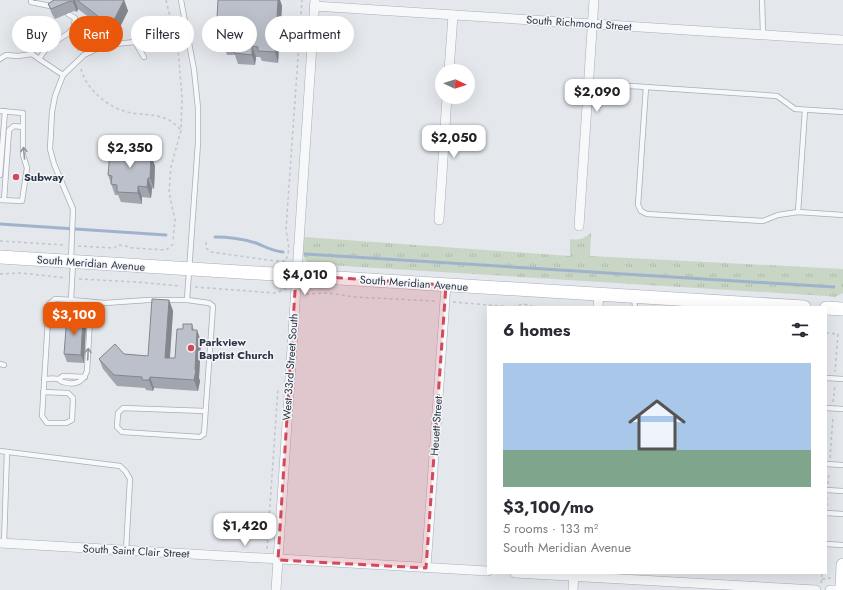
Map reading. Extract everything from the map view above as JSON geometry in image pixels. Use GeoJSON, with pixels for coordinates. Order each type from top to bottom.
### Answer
{"type":"FeatureCollection","features":[{"type":"Feature","properties":{"kind":"main road","name":"South Meridian Avenue"},"geometry":{"type":"LineString","coordinates":[[0,257],[446,285],[599,301],[762,306]]}},
{"type":"Feature","properties":{"kind":"main road"},"geometry":{"type":"LineString","coordinates":[[827,308],[843,309]]}},
{"type":"Feature","properties":{"kind":"main road"},"geometry":{"type":"LineString","coordinates":[[842,590],[843,565]]}},
{"type":"Feature","properties":{"kind":"street"},"geometry":{"type":"LineString","coordinates":[[579,226],[594,0]]}},
{"type":"Feature","properties":{"kind":"street","name":"South Richmond Street"},"geometry":{"type":"LineString","coordinates":[[315,3],[453,15],[843,40]]}},
{"type":"Feature","properties":{"kind":"street","name":"West 33rd Street South"},"geometry":{"type":"LineString","coordinates":[[276,590],[315,3]]}},
{"type":"Feature","properties":{"kind":"street"},"geometry":{"type":"LineString","coordinates":[[450,64],[453,15]]}},
{"type":"Feature","properties":{"kind":"street"},"geometry":{"type":"LineString","coordinates":[[439,220],[447,104]]}},
{"type":"Feature","properties":{"kind":"street","name":"Heuett Street"},"geometry":{"type":"LineString","coordinates":[[426,568],[446,285]]}},
{"type":"Feature","properties":{"kind":"street","name":"South Saint Clair Street"},"geometry":{"type":"LineString","coordinates":[[2,544],[487,572]]}},
{"type":"Feature","properties":{"kind":"street"},"geometry":{"type":"LineString","coordinates":[[544,574],[819,587]]}},
{"type":"Feature","properties":{"kind":"street"},"geometry":{"type":"LineString","coordinates":[[573,590],[574,575]]}},
{"type":"Feature","properties":{"kind":"street"},"geometry":{"type":"LineString","coordinates":[[830,590],[842,590]]}},
{"type":"Feature","properties":{"kind":"lane"},"geometry":{"type":"LineString","coordinates":[[31,0],[31,2],[60,9]]}},
{"type":"Feature","properties":{"kind":"lane"},"geometry":{"type":"LineString","coordinates":[[181,0],[194,70],[198,108],[198,143],[187,300]]}},
{"type":"Feature","properties":{"kind":"lane"},"geometry":{"type":"LineString","coordinates":[[762,0],[763,34]]}},
{"type":"Feature","properties":{"kind":"lane"},"geometry":{"type":"LineString","coordinates":[[39,59],[48,46],[68,33],[74,27],[75,18],[68,14]]}},
{"type":"Feature","properties":{"kind":"lane"},"geometry":{"type":"LineString","coordinates":[[71,300],[71,245],[73,209],[54,164],[50,149],[52,112],[55,96],[63,75],[78,59],[92,50],[105,45],[136,42],[144,57]]}},
{"type":"Feature","properties":{"kind":"lane"},"geometry":{"type":"LineString","coordinates":[[0,59],[6,55],[18,56],[32,54],[63,75]]}},
{"type":"Feature","properties":{"kind":"lane"},"geometry":{"type":"LineString","coordinates":[[588,90],[631,86],[777,96],[795,109],[843,112]]}},
{"type":"Feature","properties":{"kind":"lane"},"geometry":{"type":"LineString","coordinates":[[646,87],[638,205],[641,211],[647,214],[763,221],[778,215],[798,212],[843,215]]}},
{"type":"Feature","properties":{"kind":"lane"},"geometry":{"type":"LineString","coordinates":[[798,212],[805,110]]}},
{"type":"Feature","properties":{"kind":"lane"},"geometry":{"type":"LineString","coordinates":[[0,175],[2,111],[23,113],[23,127],[23,156],[27,168],[22,201],[2,200],[9,130],[14,126],[23,127]]}},
{"type":"Feature","properties":{"kind":"lane"},"geometry":{"type":"LineString","coordinates":[[43,392],[68,393],[73,398],[72,420],[66,423],[47,422],[42,416],[43,392],[49,304],[55,299],[105,303],[148,300],[187,300],[209,303],[213,306],[204,434],[200,437],[122,432],[117,427],[118,413],[123,408],[205,411]]}},
{"type":"Feature","properties":{"kind":"lane"},"geometry":{"type":"LineString","coordinates":[[44,379],[59,379],[63,382],[76,383],[81,382],[85,377],[87,371],[91,302]]}},
{"type":"Feature","properties":{"kind":"lane"},"geometry":{"type":"LineString","coordinates":[[827,378],[843,379]]}},
{"type":"Feature","properties":{"kind":"lane"},"geometry":{"type":"LineString","coordinates":[[827,408],[843,409]]}},
{"type":"Feature","properties":{"kind":"lane"},"geometry":{"type":"LineString","coordinates":[[0,451],[120,466],[130,479],[126,551]]}},
{"type":"Feature","properties":{"kind":"lane"},"geometry":{"type":"LineString","coordinates":[[2,544],[7,452]]}},
{"type":"Feature","properties":{"kind":"lane"},"geometry":{"type":"LineString","coordinates":[[828,464],[843,465]]}},
{"type":"Feature","properties":{"kind":"lane"},"geometry":{"type":"LineString","coordinates":[[827,490],[843,491]]}},
{"type":"Feature","properties":{"kind":"lane"},"geometry":{"type":"LineString","coordinates":[[827,513],[843,514]]}},
{"type":"Feature","properties":{"kind":"lane"},"geometry":{"type":"LineString","coordinates":[[827,544],[843,545]]}},
{"type":"Feature","properties":{"kind":"path"},"geometry":{"type":"LineString","coordinates":[[166,0],[178,49],[182,97],[181,130],[171,167],[169,192],[175,220],[173,240]]}},
{"type":"Feature","properties":{"kind":"path"},"geometry":{"type":"LineString","coordinates":[[206,242],[206,248],[211,252],[275,261],[286,261],[289,249],[286,229],[302,0]]}},
{"type":"Feature","properties":{"kind":"path"},"geometry":{"type":"LineString","coordinates":[[86,15],[81,26],[78,43],[78,59],[82,73],[91,88],[102,99],[118,109],[169,120],[181,130]]}},
{"type":"Feature","properties":{"kind":"path"},"geometry":{"type":"LineString","coordinates":[[0,241],[114,248],[118,246],[126,246],[132,248],[166,250],[173,244]]}},
{"type":"Feature","properties":{"kind":"path"},"geometry":{"type":"LineString","coordinates":[[0,274],[21,273],[93,281],[136,282],[275,293],[287,289],[308,295],[328,292],[355,297],[445,301],[501,306]]}},
{"type":"Feature","properties":{"kind":"path"},"geometry":{"type":"LineString","coordinates":[[516,306],[523,304],[531,306]]}},
{"type":"Feature","properties":{"kind":"path"},"geometry":{"type":"LineString","coordinates":[[827,333],[838,334],[827,490]]}},
{"type":"Feature","properties":{"kind":"path"},"geometry":{"type":"LineString","coordinates":[[267,549],[278,388]]}},
{"type":"Feature","properties":{"kind":"path"},"geometry":{"type":"LineString","coordinates":[[819,587],[822,574]]}},
{"type":"Feature","properties":{"kind":"highlighted area"},"geometry":{"type":"Polygon","coordinates":[[[296,275],[446,285],[426,568],[278,560],[296,275]]]}},
{"type":"Feature","properties":{"kind":"green space"},"geometry":{"type":"Polygon","coordinates":[[[591,232],[590,256],[843,269],[843,293],[835,297],[311,264],[305,260],[303,253],[304,237],[570,256],[570,239],[576,240],[582,238],[591,232]]]}},
{"type":"Feature","properties":{"kind":"building"},"geometry":{"type":"Polygon","coordinates":[[[54,0],[74,0],[73,2],[70,1],[51,9],[48,4],[54,0]]]}},
{"type":"Feature","properties":{"kind":"building"},"geometry":{"type":"Polygon","coordinates":[[[77,0],[124,0],[116,16],[98,16],[77,0]]]}},
{"type":"Feature","properties":{"kind":"building"},"geometry":{"type":"Polygon","coordinates":[[[218,0],[278,0],[277,16],[265,16],[265,51],[258,51],[257,47],[257,16],[217,16],[218,0]]]}},
{"type":"Feature","properties":{"kind":"building"},"geometry":{"type":"Polygon","coordinates":[[[252,52],[252,55],[234,53],[252,52]]]}},
{"type":"Feature","properties":{"kind":"building"},"geometry":{"type":"Polygon","coordinates":[[[114,146],[147,149],[147,155],[151,155],[150,178],[148,178],[147,187],[138,186],[138,193],[117,192],[117,185],[111,184],[112,176],[108,175],[110,152],[113,153],[114,146]]]}},
{"type":"Feature","properties":{"kind":"building","name":"Parkview Baptist Church"},"geometry":{"type":"Polygon","coordinates":[[[152,299],[169,300],[165,358],[175,358],[177,329],[183,329],[183,324],[192,324],[192,330],[197,330],[196,370],[194,380],[150,377],[149,380],[142,380],[142,377],[114,375],[99,359],[115,344],[124,354],[148,356],[152,299]]]}},
{"type":"Feature","properties":{"kind":"building"},"geometry":{"type":"Polygon","coordinates":[[[67,316],[83,317],[81,355],[64,354],[67,316]]]}},
{"type":"Feature","properties":{"kind":"waterway"},"geometry":{"type":"LineString","coordinates":[[0,224],[166,235]]}},
{"type":"Feature","properties":{"kind":"waterway"},"geometry":{"type":"LineString","coordinates":[[215,237],[246,240],[272,250],[283,252]]}},
{"type":"Feature","properties":{"kind":"waterway"},"geometry":{"type":"LineString","coordinates":[[305,254],[834,287]]}},
{"type":"Feature","properties":{"kind":"place","name":"Subway"},"geometry":{"type":"Point","coordinates":[16,177]}},
{"type":"Feature","properties":{"kind":"place","name":"Parkview Baptist Church"},"geometry":{"type":"Point","coordinates":[191,348]}}]}
